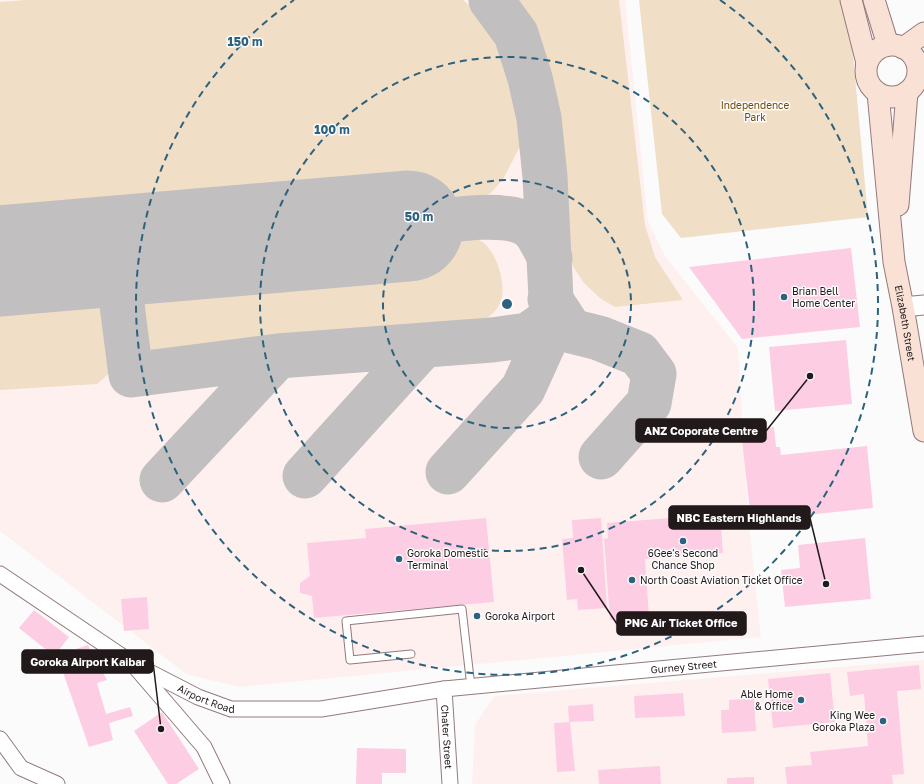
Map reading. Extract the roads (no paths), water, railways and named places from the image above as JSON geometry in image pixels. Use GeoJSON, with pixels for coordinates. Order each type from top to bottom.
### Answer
{"type":"FeatureCollection","features":[{"type":"Feature","properties":{"kind":"main road"},"geometry":{"type":"LineString","coordinates":[[851,0],[867,63],[867,80],[878,93],[887,97],[898,97],[907,92],[913,86],[921,66],[913,56],[895,46],[874,0]]}},
{"type":"Feature","properties":{"kind":"main road"},"geometry":{"type":"LineString","coordinates":[[867,63],[875,51],[895,46],[924,33]]}},
{"type":"Feature","properties":{"kind":"main road","name":"Elizabeth Street"},"geometry":{"type":"LineString","coordinates":[[894,262],[907,92]]}},
{"type":"Feature","properties":{"kind":"main road","name":"Elizabeth Street"},"geometry":{"type":"LineString","coordinates":[[878,93],[894,262],[904,307],[924,431]]}},
{"type":"Feature","properties":{"kind":"street"},"geometry":{"type":"LineString","coordinates":[[904,307],[924,305]]}},
{"type":"Feature","properties":{"kind":"street","name":"Airport Road"},"geometry":{"type":"LineString","coordinates":[[0,574],[132,663],[198,697],[231,709],[321,709],[444,689]]}},
{"type":"Feature","properties":{"kind":"street","name":"Gurney Street"},"geometry":{"type":"LineString","coordinates":[[444,689],[924,644]]}},
{"type":"Feature","properties":{"kind":"street"},"geometry":{"type":"LineString","coordinates":[[132,663],[204,747],[222,784]]}},
{"type":"Feature","properties":{"kind":"street","name":"Chater Street"},"geometry":{"type":"LineString","coordinates":[[444,689],[450,784]]}},
{"type":"Feature","properties":{"kind":"street"},"geometry":{"type":"LineString","coordinates":[[0,739],[21,768],[57,784]]}},
{"type":"Feature","properties":{"kind":"lane"},"geometry":{"type":"LineString","coordinates":[[411,654],[350,660],[346,621],[462,609],[471,687]]}},
{"type":"Feature","properties":{"kind":"place","name":"Brian Bell Home Center"},"geometry":{"type":"Point","coordinates":[784,297]}},
{"type":"Feature","properties":{"kind":"place","name":"ANZ Coporate Centre"},"geometry":{"type":"Point","coordinates":[810,376]}},
{"type":"Feature","properties":{"kind":"place","name":"6Gee's Second Chance Shop"},"geometry":{"type":"Point","coordinates":[683,541]}},
{"type":"Feature","properties":{"kind":"place","name":"Goroka Domestic Terminal"},"geometry":{"type":"Point","coordinates":[399,559]}},
{"type":"Feature","properties":{"kind":"place","name":"PNG Air Ticket Office"},"geometry":{"type":"Point","coordinates":[581,570]}},
{"type":"Feature","properties":{"kind":"place","name":"North Coast Aviation Ticket Office"},"geometry":{"type":"Point","coordinates":[632,580]}},
{"type":"Feature","properties":{"kind":"place","name":"NBC Eastern Highlands"},"geometry":{"type":"Point","coordinates":[826,584]}},
{"type":"Feature","properties":{"kind":"place","name":"Goroka Airport"},"geometry":{"type":"Point","coordinates":[477,616]}},
{"type":"Feature","properties":{"kind":"place","name":"Able Home & Office"},"geometry":{"type":"Point","coordinates":[801,700]}},
{"type":"Feature","properties":{"kind":"place","name":"King Wee Goroka Plaza"},"geometry":{"type":"Point","coordinates":[883,721]}},
{"type":"Feature","properties":{"kind":"place","name":"Goroka Airport Kaibar"},"geometry":{"type":"Point","coordinates":[161,729]}},
{"type":"Feature","properties":{"kind":"park label","name":"Independence Park"},"geometry":{"type":"Point","coordinates":[755,110]}}]}
